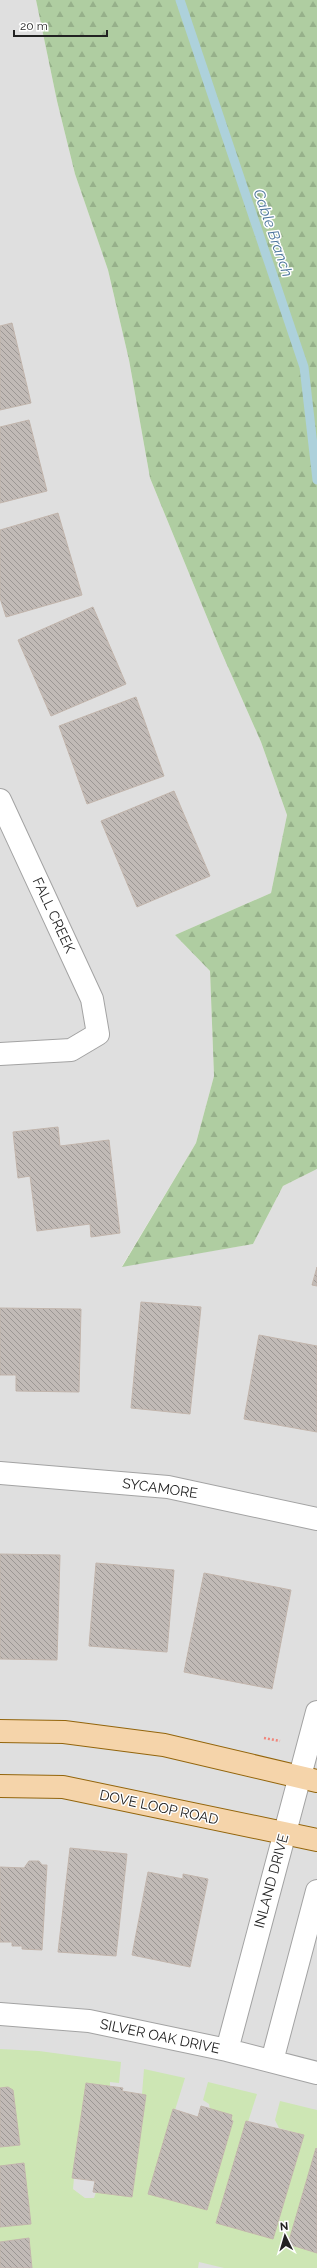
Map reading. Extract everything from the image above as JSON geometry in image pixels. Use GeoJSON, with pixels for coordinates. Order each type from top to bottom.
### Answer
{"type":"FeatureCollection","features":[{"type":"Feature","properties":{"kind":"main road"},"geometry":{"type":"LineString","coordinates":[[0,1731],[64,1732],[164,1746],[308,1779]]}},
{"type":"Feature","properties":{"kind":"main road","name":"DOVE LOOP ROAD"},"geometry":{"type":"LineString","coordinates":[[0,1786],[63,1786],[317,1840]]}},
{"type":"Feature","properties":{"kind":"street","name":"FALL CREEK"},"geometry":{"type":"LineString","coordinates":[[0,800],[92,999],[98,1034],[71,1050],[0,1054]]}},
{"type":"Feature","properties":{"kind":"street","name":"SYCAMORE"},"geometry":{"type":"LineString","coordinates":[[0,1473],[168,1486],[317,1519]]}},
{"type":"Feature","properties":{"kind":"street","name":"INLAND DRIVE"},"geometry":{"type":"LineString","coordinates":[[227,2050],[284,1833],[308,1779],[317,1712]]}},
{"type":"Feature","properties":{"kind":"street"},"geometry":{"type":"LineString","coordinates":[[272,2061],[317,1891]]}},
{"type":"Feature","properties":{"kind":"street","name":"SILVER OAK DRIVE"},"geometry":{"type":"LineString","coordinates":[[0,2014],[89,2021],[227,2050],[317,2073]]}},
{"type":"Feature","properties":{"kind":"shaded area"},"geometry":{"type":"Polygon","coordinates":[[[0,0],[36,0],[57,101],[75,174],[108,270],[129,360],[150,478],[220,649],[261,742],[287,815],[271,893],[175,935],[210,971],[214,1076],[196,1143],[122,1266],[253,1244],[283,1186],[317,1169],[317,2268],[0,2268],[0,0]]]}},
{"type":"Feature","properties":{"kind":"green space"},"geometry":{"type":"Polygon","coordinates":[[[36,0],[317,0],[317,1169],[283,1186],[253,1244],[122,1267],[196,1143],[214,1076],[210,971],[175,935],[271,893],[287,815],[261,742],[220,649],[150,478],[129,360],[108,270],[75,174],[57,101],[36,0]]]}},
{"type":"Feature","properties":{"kind":"green space"},"geometry":{"type":"Polygon","coordinates":[[[0,2049],[39,2051],[121,2062],[119,2083],[110,2082],[110,2086],[86,2083],[72,2178],[74,2178],[73,2189],[85,2198],[94,2198],[96,2192],[132,2197],[146,2095],[142,2094],[144,2069],[185,2078],[175,2110],[173,2110],[149,2194],[207,2210],[233,2121],[231,2120],[232,2115],[210,2109],[209,2104],[203,2100],[208,2082],[257,2094],[216,2222],[273,2239],[304,2135],[279,2128],[275,2120],[280,2101],[317,2110],[317,2149],[288,2244],[317,2253],[317,2268],[224,2268],[199,2262],[198,2268],[32,2268],[29,2238],[0,2242],[0,2227],[31,2223],[24,2163],[0,2166],[0,2147],[20,2144],[13,2090],[8,2087],[0,2088],[0,2049]]]}},
{"type":"Feature","properties":{"kind":"building"},"geometry":{"type":"Polygon","coordinates":[[[12,323],[31,403],[0,410],[0,326],[12,323]]]}},
{"type":"Feature","properties":{"kind":"building"},"geometry":{"type":"Polygon","coordinates":[[[29,420],[47,491],[0,503],[0,427],[29,420]]]}},
{"type":"Feature","properties":{"kind":"building"},"geometry":{"type":"Polygon","coordinates":[[[58,513],[82,595],[6,617],[0,598],[0,530],[58,513]]]}},
{"type":"Feature","properties":{"kind":"building"},"geometry":{"type":"Polygon","coordinates":[[[93,607],[126,684],[51,716],[18,640],[93,607]]]}},
{"type":"Feature","properties":{"kind":"building"},"geometry":{"type":"Polygon","coordinates":[[[136,697],[164,776],[87,804],[59,726],[136,697]]]}},
{"type":"Feature","properties":{"kind":"building"},"geometry":{"type":"Polygon","coordinates":[[[174,791],[210,876],[137,907],[101,821],[174,791]]]}},
{"type":"Feature","properties":{"kind":"building"},"geometry":{"type":"Polygon","coordinates":[[[58,1127],[60,1146],[109,1140],[120,1233],[91,1237],[90,1224],[37,1231],[30,1176],[18,1178],[13,1132],[58,1127]]]}},
{"type":"Feature","properties":{"kind":"building"},"geometry":{"type":"Polygon","coordinates":[[[317,1267],[317,1286],[312,1285],[317,1267]]]}},
{"type":"Feature","properties":{"kind":"building"},"geometry":{"type":"Polygon","coordinates":[[[141,1302],[201,1307],[190,1414],[131,1408],[141,1302]]]}},
{"type":"Feature","properties":{"kind":"building"},"geometry":{"type":"Polygon","coordinates":[[[0,1308],[81,1309],[79,1392],[16,1391],[16,1375],[0,1375],[0,1308]]]}},
{"type":"Feature","properties":{"kind":"building"},"geometry":{"type":"Polygon","coordinates":[[[259,1335],[317,1346],[317,1432],[244,1419],[259,1335]]]}},
{"type":"Feature","properties":{"kind":"building"},"geometry":{"type":"Polygon","coordinates":[[[0,1554],[60,1555],[57,1660],[0,1659],[0,1554]]]}},
{"type":"Feature","properties":{"kind":"building"},"geometry":{"type":"Polygon","coordinates":[[[96,1563],[174,1570],[167,1652],[89,1646],[96,1563]]]}},
{"type":"Feature","properties":{"kind":"building"},"geometry":{"type":"Polygon","coordinates":[[[204,1573],[291,1590],[272,1689],[184,1672],[204,1573]]]}},
{"type":"Feature","properties":{"kind":"building"},"geometry":{"type":"Polygon","coordinates":[[[70,1848],[127,1854],[116,1956],[58,1952],[70,1848]]]}},
{"type":"Feature","properties":{"kind":"building"},"geometry":{"type":"Polygon","coordinates":[[[29,1861],[39,1861],[42,1865],[47,1865],[42,1950],[22,1949],[22,1946],[12,1946],[12,1942],[0,1942],[0,1867],[24,1868],[29,1861]]]}},
{"type":"Feature","properties":{"kind":"building"},"geometry":{"type":"Polygon","coordinates":[[[148,1872],[183,1879],[183,1874],[208,1879],[190,1967],[132,1955],[148,1872]]]}},
{"type":"Feature","properties":{"kind":"building"},"geometry":{"type":"Polygon","coordinates":[[[86,2083],[123,2088],[122,2091],[146,2095],[132,2197],[93,2192],[95,2181],[72,2178],[86,2083]]]}},
{"type":"Feature","properties":{"kind":"building"},"geometry":{"type":"Polygon","coordinates":[[[8,2087],[13,2090],[20,2145],[0,2147],[0,2088],[8,2087]]]}},
{"type":"Feature","properties":{"kind":"building"},"geometry":{"type":"Polygon","coordinates":[[[201,2106],[232,2115],[231,2120],[233,2121],[207,2210],[148,2194],[173,2109],[198,2117],[201,2106]]]}},
{"type":"Feature","properties":{"kind":"building"},"geometry":{"type":"Polygon","coordinates":[[[246,2121],[304,2135],[273,2239],[216,2223],[246,2121]]]}},
{"type":"Feature","properties":{"kind":"building"},"geometry":{"type":"Polygon","coordinates":[[[316,2148],[317,2149],[317,2253],[288,2244],[316,2148]]]}},
{"type":"Feature","properties":{"kind":"building"},"geometry":{"type":"Polygon","coordinates":[[[24,2163],[31,2224],[0,2227],[0,2166],[24,2163]]]}},
{"type":"Feature","properties":{"kind":"building"},"geometry":{"type":"Polygon","coordinates":[[[29,2238],[32,2268],[0,2268],[0,2242],[29,2238]]]}},
{"type":"Feature","properties":{"kind":"waterway","name":"Cable Branch"},"geometry":{"type":"LineString","coordinates":[[180,0],[304,367],[317,480]]}}]}
